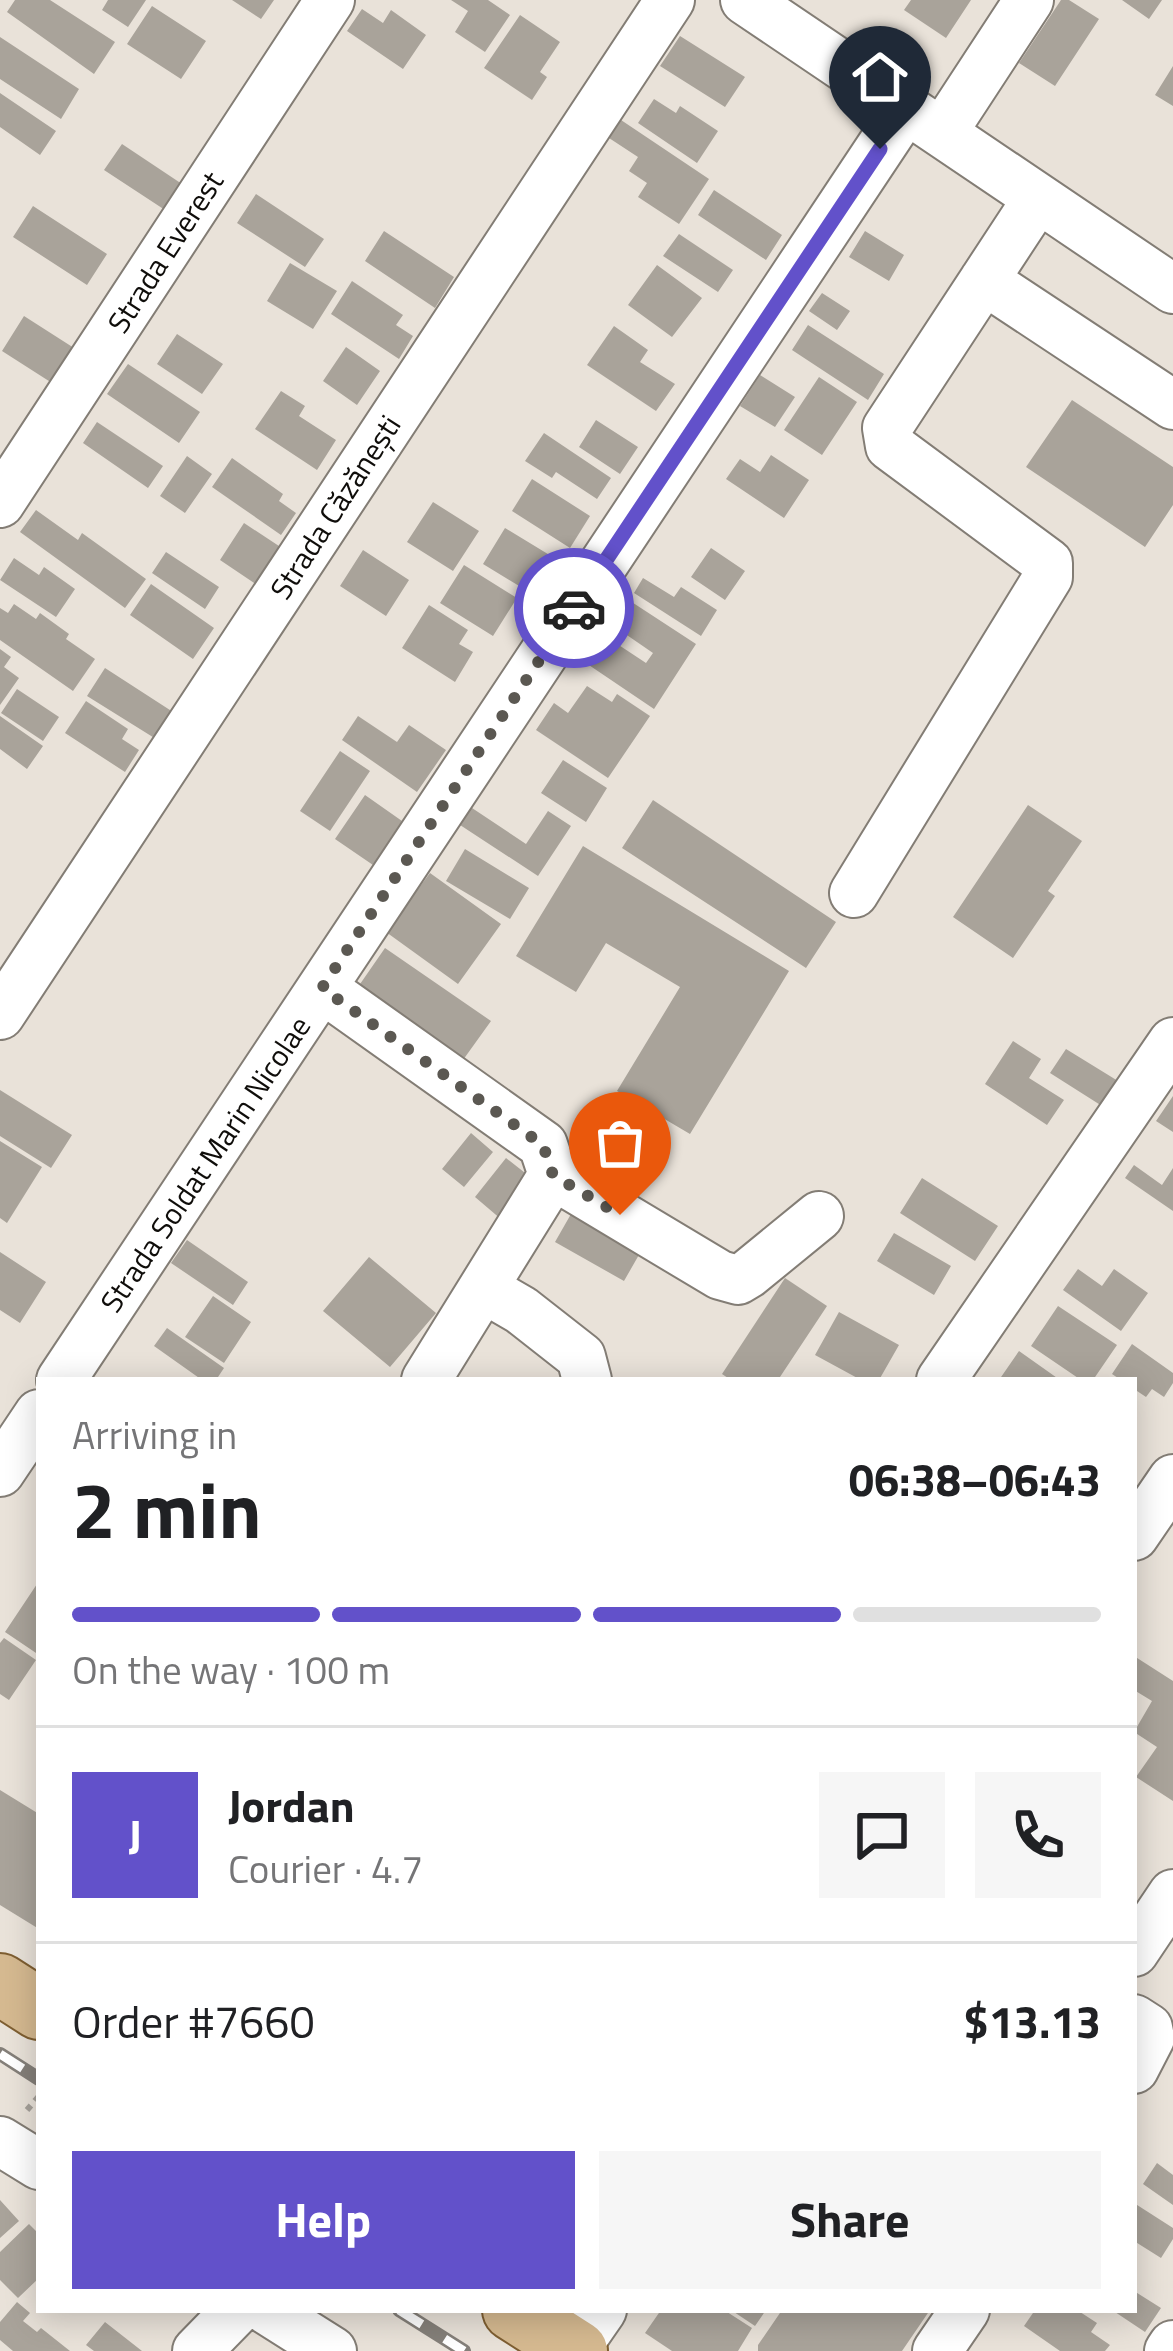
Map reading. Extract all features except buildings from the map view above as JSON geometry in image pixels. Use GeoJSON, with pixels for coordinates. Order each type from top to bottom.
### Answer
{"type":"FeatureCollection","features":[{"type":"Feature","properties":{"kind":"main road"},"geometry":{"type":"LineString","coordinates":[[0,1984],[36,2007]]}},
{"type":"Feature","properties":{"kind":"main road"},"geometry":{"type":"LineString","coordinates":[[521,2313],[584,2337]]}},
{"type":"Feature","properties":{"kind":"street","name":"Strada Everest"},"geometry":{"type":"LineString","coordinates":[[0,503],[330,0]]}},
{"type":"Feature","properties":{"kind":"street","name":"Strada Căzănești"},"geometry":{"type":"LineString","coordinates":[[0,1015],[670,0]]}},
{"type":"Feature","properties":{"kind":"street","name":"Strada Soldat Marin Nicolae"},"geometry":{"type":"LineString","coordinates":[[64,1377],[322,988],[924,121],[1029,0]]}},
{"type":"Feature","properties":{"kind":"street"},"geometry":{"type":"LineString","coordinates":[[759,4],[1173,289]]}},
{"type":"Feature","properties":{"kind":"street"},"geometry":{"type":"LineString","coordinates":[[854,893],[1048,578],[1048,563],[890,446],[886,428],[1038,198]]}},
{"type":"Feature","properties":{"kind":"street"},"geometry":{"type":"LineString","coordinates":[[984,280],[1173,405]]}},
{"type":"Feature","properties":{"kind":"street"},"geometry":{"type":"LineString","coordinates":[[322,988],[543,1145],[553,1175],[719,1275],[738,1280],[819,1216]]}},
{"type":"Feature","properties":{"kind":"street"},"geometry":{"type":"LineString","coordinates":[[943,1377],[1173,1042]]}},
{"type":"Feature","properties":{"kind":"street"},"geometry":{"type":"LineString","coordinates":[[428,1377],[553,1175]]}},
{"type":"Feature","properties":{"kind":"street"},"geometry":{"type":"LineString","coordinates":[[483,1288],[521,1310],[581,1357],[585,1377]]}},
{"type":"Feature","properties":{"kind":"street"},"geometry":{"type":"LineString","coordinates":[[0,1472],[36,1418]]}},
{"type":"Feature","properties":{"kind":"street"},"geometry":{"type":"LineString","coordinates":[[1137,1532],[1173,1479]]}},
{"type":"Feature","properties":{"kind":"street"},"geometry":{"type":"LineString","coordinates":[[1137,1948],[1173,1894]]}},
{"type":"Feature","properties":{"kind":"street"},"geometry":{"type":"LineString","coordinates":[[1137,2021],[1148,2029],[1150,2038],[1137,2063]]}},
{"type":"Feature","properties":{"kind":"street"},"geometry":{"type":"LineString","coordinates":[[0,2141],[36,2163]]}},
{"type":"Feature","properties":{"kind":"street"},"geometry":{"type":"LineString","coordinates":[[197,2351],[234,2313]]}},
{"type":"Feature","properties":{"kind":"street"},"geometry":{"type":"LineString","coordinates":[[272,2313],[332,2351]]}},
{"type":"Feature","properties":{"kind":"street"},"geometry":{"type":"LineString","coordinates":[[937,2351],[963,2313]]}},
{"type":"Feature","properties":{"kind":"railway"},"geometry":{"type":"LineString","coordinates":[[0,2054],[36,2077]]}},
{"type":"Feature","properties":{"kind":"railway"},"geometry":{"type":"LineString","coordinates":[[404,2313],[464,2351]]}},
{"type":"Feature","properties":{"kind":"way so far"},"geometry":{"type":"LineString","coordinates":[[574,608],[322,988],[543,1145],[553,1175],[620,1215]]}},
{"type":"Feature","properties":{"kind":"route"},"geometry":{"type":"LineString","coordinates":[[574,608],[880,149]]}}]}
